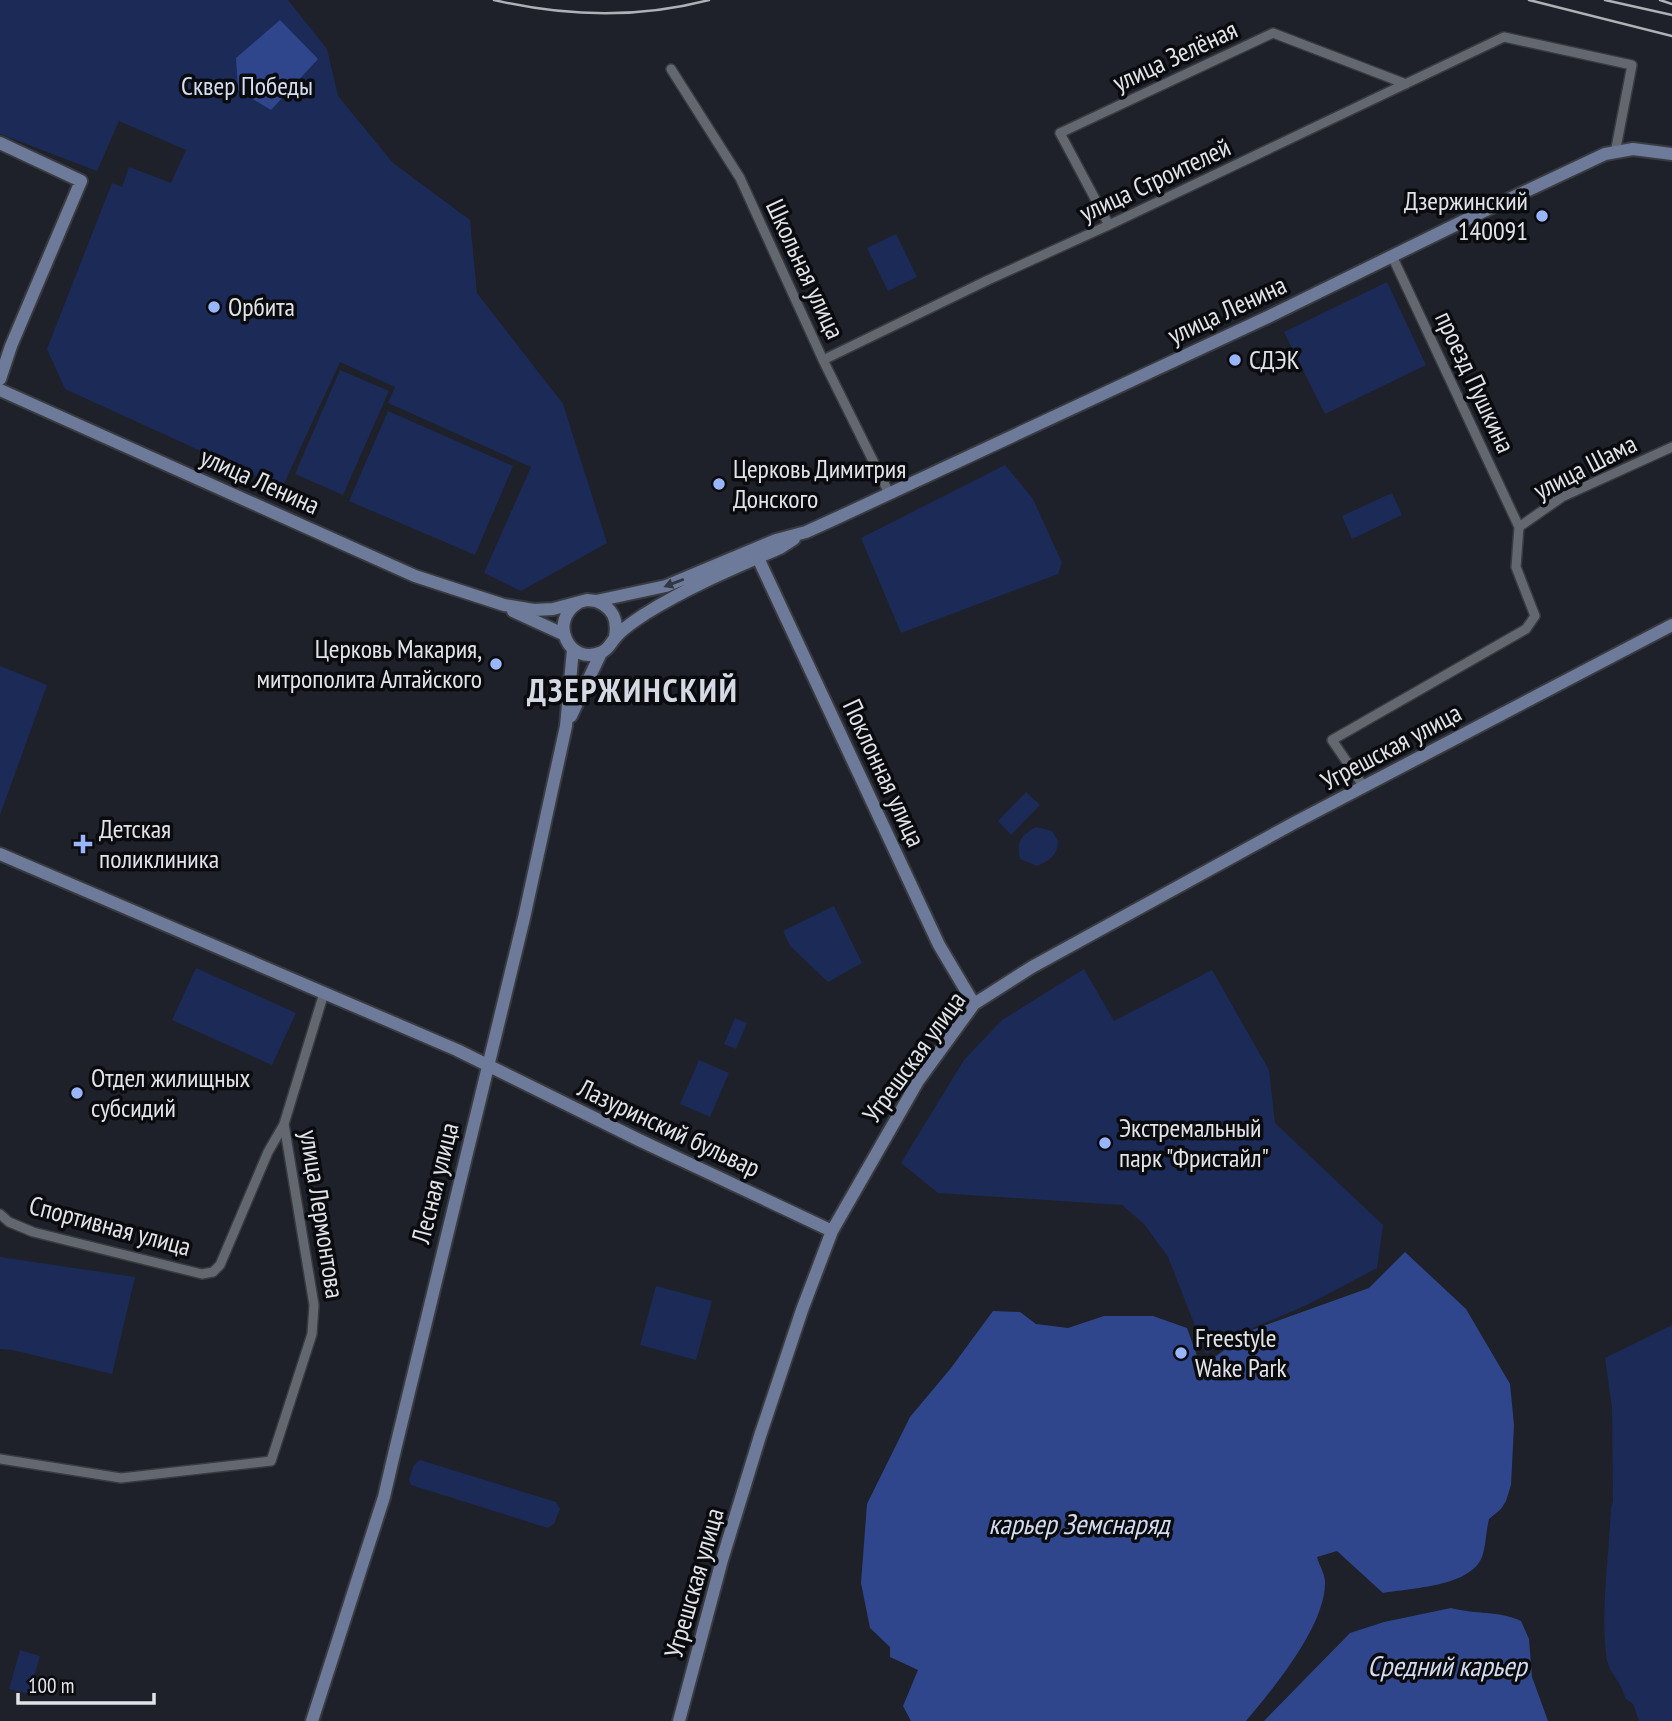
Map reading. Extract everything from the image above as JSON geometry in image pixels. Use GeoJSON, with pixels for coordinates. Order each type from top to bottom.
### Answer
{"type":"FeatureCollection","features":[{"type":"Feature","properties":{"kind":"street","name":"улица Зелёная"},"geometry":{"type":"LineString","coordinates":[[1109,225],[1060,133],[1273,33],[1406,84]]}},
{"type":"Feature","properties":{"kind":"street","name":"улица Строителей"},"geometry":{"type":"LineString","coordinates":[[823,360],[1504,37],[1632,65],[1615,153]]}},
{"type":"Feature","properties":{"kind":"street","name":"Школьная улица"},"geometry":{"type":"LineString","coordinates":[[671,69],[740,178],[823,360],[889,493]]}},
{"type":"Feature","properties":{"kind":"street"},"geometry":{"type":"LineString","coordinates":[[0,143],[81,181],[11,346],[0,379]]}},
{"type":"Feature","properties":{"kind":"street","name":"улица Ленина"},"geometry":{"type":"LineString","coordinates":[[504,605],[534,610],[553,609],[666,586],[776,540],[806,531],[889,493],[1270,316],[1592,160],[1633,149],[1672,154]]}},
{"type":"Feature","properties":{"kind":"street","name":"проезд Пушкина"},"geometry":{"type":"LineString","coordinates":[[1392,256],[1519,527]]}},
{"type":"Feature","properties":{"kind":"street","name":"улица Ленина"},"geometry":{"type":"LineString","coordinates":[[0,390],[415,576],[504,605],[563,634]]}},
{"type":"Feature","properties":{"kind":"street","name":"улица Шама"},"geometry":{"type":"LineString","coordinates":[[1519,527],[1562,497],[1672,447]]}},
{"type":"Feature","properties":{"kind":"street"},"geometry":{"type":"LineString","coordinates":[[1364,787],[1332,740],[1526,629],[1535,616],[1516,567],[1519,527]]}},
{"type":"Feature","properties":{"kind":"street","name":"улица Ленина"},"geometry":{"type":"LineString","coordinates":[[566,726],[601,653],[615,637],[672,597],[780,548],[806,531]]}},
{"type":"Feature","properties":{"kind":"street","name":"Поклонная улица"},"geometry":{"type":"LineString","coordinates":[[758,558],[939,945],[974,1004]]}},
{"type":"Feature","properties":{"kind":"street"},"geometry":{"type":"LineString","coordinates":[[596,601],[605,605],[615,616],[615,637]]}},
{"type":"Feature","properties":{"kind":"street"},"geometry":{"type":"LineString","coordinates":[[580,602],[564,617],[563,634],[573,649],[590,655],[601,653]]}},
{"type":"Feature","properties":{"kind":"street","name":"Угрешская улица"},"geometry":{"type":"LineString","coordinates":[[679,1721],[722,1560],[760,1436],[832,1231],[876,1150],[918,1082],[974,1004],[1032,967],[1364,787],[1672,625]]}},
{"type":"Feature","properties":{"kind":"street","name":"Лесная улица"},"geometry":{"type":"LineString","coordinates":[[312,1721],[384,1497],[524,918],[566,726],[573,649]]}},
{"type":"Feature","properties":{"kind":"street"},"geometry":{"type":"LineString","coordinates":[[0,854],[487,1065]]}},
{"type":"Feature","properties":{"kind":"street","name":"улица Лермонтова"},"geometry":{"type":"LineString","coordinates":[[0,1459],[121,1478],[271,1461],[312,1334],[314,1306],[284,1124],[324,993]]}},
{"type":"Feature","properties":{"kind":"street","name":"Лазуринский бульвар"},"geometry":{"type":"LineString","coordinates":[[487,1065],[832,1231]]}},
{"type":"Feature","properties":{"kind":"street","name":"Спортивная улица"},"geometry":{"type":"LineString","coordinates":[[0,1214],[9,1222],[33,1232],[202,1274],[214,1272],[220,1265],[268,1152],[284,1124]]}},
{"type":"Feature","properties":{"kind":"green space","name":"Сквер Победы"},"geometry":{"type":"Polygon","coordinates":[[[0,0],[288,0],[327,49],[338,96],[393,163],[470,220],[477,293],[563,404],[607,543],[521,591],[484,573],[531,467],[388,403],[395,387],[340,362],[282,488],[65,389],[47,349],[112,183],[122,187],[129,167],[171,183],[186,150],[119,121],[97,171],[0,134],[0,0]]]}},
{"type":"Feature","properties":{"kind":"green space"},"geometry":{"type":"Polygon","coordinates":[[[896,234],[917,277],[888,291],[867,248],[896,234]]]}},
{"type":"Feature","properties":{"kind":"green space"},"geometry":{"type":"Polygon","coordinates":[[[1387,282],[1426,365],[1325,414],[1284,332],[1387,282]]]}},
{"type":"Feature","properties":{"kind":"green space"},"geometry":{"type":"Polygon","coordinates":[[[340,370],[389,391],[343,495],[295,474],[340,370]]]}},
{"type":"Feature","properties":{"kind":"green space"},"geometry":{"type":"Polygon","coordinates":[[[388,411],[513,466],[475,555],[349,501],[388,411]]]}},
{"type":"Feature","properties":{"kind":"green space"},"geometry":{"type":"Polygon","coordinates":[[[1005,465],[1033,499],[1062,563],[1058,574],[901,633],[861,538],[1005,465]]]}},
{"type":"Feature","properties":{"kind":"green space"},"geometry":{"type":"Polygon","coordinates":[[[1392,493],[1402,515],[1352,539],[1342,516],[1392,493]]]}},
{"type":"Feature","properties":{"kind":"green space"},"geometry":{"type":"Polygon","coordinates":[[[0,666],[47,685],[0,815],[0,666]]]}},
{"type":"Feature","properties":{"kind":"green space"},"geometry":{"type":"Polygon","coordinates":[[[1026,792],[1040,805],[1011,835],[998,821],[1026,792]]]}},
{"type":"Feature","properties":{"kind":"green space"},"geometry":{"type":"Polygon","coordinates":[[[1036,827],[1052,831],[1058,841],[1052,857],[1037,866],[1020,859],[1019,848],[1023,836],[1036,827]]]}},
{"type":"Feature","properties":{"kind":"green space"},"geometry":{"type":"Polygon","coordinates":[[[834,906],[862,963],[828,982],[790,946],[783,931],[834,906]]]}},
{"type":"Feature","properties":{"kind":"green space"},"geometry":{"type":"Polygon","coordinates":[[[196,968],[296,1013],[272,1065],[172,1020],[196,968]]]}},
{"type":"Feature","properties":{"kind":"green space","name":"Экстремальный парк \"Фристайл\""},"geometry":{"type":"Polygon","coordinates":[[[1084,969],[1114,1021],[1212,970],[1269,1070],[1275,1123],[1383,1225],[1377,1268],[1307,1305],[1248,1330],[1206,1354],[1168,1257],[1144,1224],[1122,1205],[938,1193],[901,1163],[964,1060],[1002,1020],[1084,969]]]}},
{"type":"Feature","properties":{"kind":"green space"},"geometry":{"type":"Polygon","coordinates":[[[735,1018],[747,1023],[736,1049],[724,1044],[735,1018]]]}},
{"type":"Feature","properties":{"kind":"green space"},"geometry":{"type":"Polygon","coordinates":[[[699,1060],[729,1073],[710,1117],[680,1104],[699,1060]]]}},
{"type":"Feature","properties":{"kind":"green space"},"geometry":{"type":"Polygon","coordinates":[[[0,1257],[135,1277],[112,1374],[0,1349],[0,1257]]]}},
{"type":"Feature","properties":{"kind":"green space"},"geometry":{"type":"Polygon","coordinates":[[[656,1286],[712,1301],[696,1360],[640,1345],[656,1286]]]}},
{"type":"Feature","properties":{"kind":"green space"},"geometry":{"type":"Polygon","coordinates":[[[1672,1325],[1672,1721],[1639,1721],[1633,1704],[1625,1698],[1609,1667],[1606,1655],[1605,1600],[1613,1502],[1612,1408],[1605,1358],[1672,1325]]]}},
{"type":"Feature","properties":{"kind":"green space"},"geometry":{"type":"Polygon","coordinates":[[[420,1460],[556,1502],[560,1509],[554,1524],[548,1528],[411,1485],[409,1480],[414,1465],[420,1460]]]}},
{"type":"Feature","properties":{"kind":"green space"},"geometry":{"type":"Polygon","coordinates":[[[20,1650],[40,1656],[29,1694],[9,1689],[20,1650]]]}},
{"type":"Feature","properties":{"kind":"water"},"geometry":{"type":"Polygon","coordinates":[[[280,20],[318,59],[271,110],[238,90],[236,58],[280,20]]]}},
{"type":"Feature","properties":{"kind":"water","name":"карьер Земснаряд"},"geometry":{"type":"Polygon","coordinates":[[[1405,1252],[1466,1309],[1510,1384],[1514,1425],[1511,1485],[1501,1509],[1489,1519],[1482,1557],[1475,1567],[1453,1580],[1383,1593],[1337,1551],[1317,1557],[1325,1582],[1317,1617],[1296,1656],[1246,1721],[911,1721],[903,1706],[918,1670],[890,1657],[890,1647],[870,1628],[861,1583],[867,1504],[910,1417],[993,1311],[1020,1312],[1036,1324],[1068,1328],[1104,1316],[1153,1316],[1187,1328],[1201,1367],[1252,1330],[1369,1288],[1405,1252]]]}},
{"type":"Feature","properties":{"kind":"water","name":"Средний карьер"},"geometry":{"type":"Polygon","coordinates":[[[1451,1608],[1503,1615],[1521,1621],[1529,1639],[1532,1677],[1548,1721],[1264,1721],[1350,1633],[1384,1622],[1451,1608]]]}},
{"type":"Feature","properties":{"kind":"railway"},"geometry":{"type":"LineString","coordinates":[[494,0],[548,10],[602,13],[655,10],[709,0]]}},
{"type":"Feature","properties":{"kind":"railway"},"geometry":{"type":"LineString","coordinates":[[1529,0],[1672,36]]}},
{"type":"Feature","properties":{"kind":"railway"},"geometry":{"type":"LineString","coordinates":[[1605,0],[1672,15]]}},
{"type":"Feature","properties":{"kind":"railway"},"geometry":{"type":"LineString","coordinates":[[1660,0],[1672,4]]}},
{"type":"Feature","properties":{"kind":"place","name":"Дзержинский 140091"},"geometry":{"type":"Point","coordinates":[1542,216]}},
{"type":"Feature","properties":{"kind":"place","name":"Орбита"},"geometry":{"type":"Point","coordinates":[214,307]}},
{"type":"Feature","properties":{"kind":"place","name":"СДЭК"},"geometry":{"type":"Point","coordinates":[1235,360]}},
{"type":"Feature","properties":{"kind":"place","name":"Церковь Димитрия Донского"},"geometry":{"type":"Point","coordinates":[719,484]}},
{"type":"Feature","properties":{"kind":"place","name":"Церковь Макария, митрополита Алтайского"},"geometry":{"type":"Point","coordinates":[496,664]}},
{"type":"Feature","properties":{"kind":"place","name":"Детская поликлиника"},"geometry":{"type":"Point","coordinates":[83,844]}},
{"type":"Feature","properties":{"kind":"place","name":"Отдел жилищных субсидий"},"geometry":{"type":"Point","coordinates":[77,1093]}},
{"type":"Feature","properties":{"kind":"place","name":"Экстремальный парк \"Фристайл\""},"geometry":{"type":"Point","coordinates":[1105,1143]}},
{"type":"Feature","properties":{"kind":"place","name":"Freestyle Wake Park"},"geometry":{"type":"Point","coordinates":[1181,1353]}},
{"type":"Feature","properties":{"kind":"district","name":"ДЗЕРЖИНСКИЙ"},"geometry":{"type":"Point","coordinates":[633,690]}}]}
